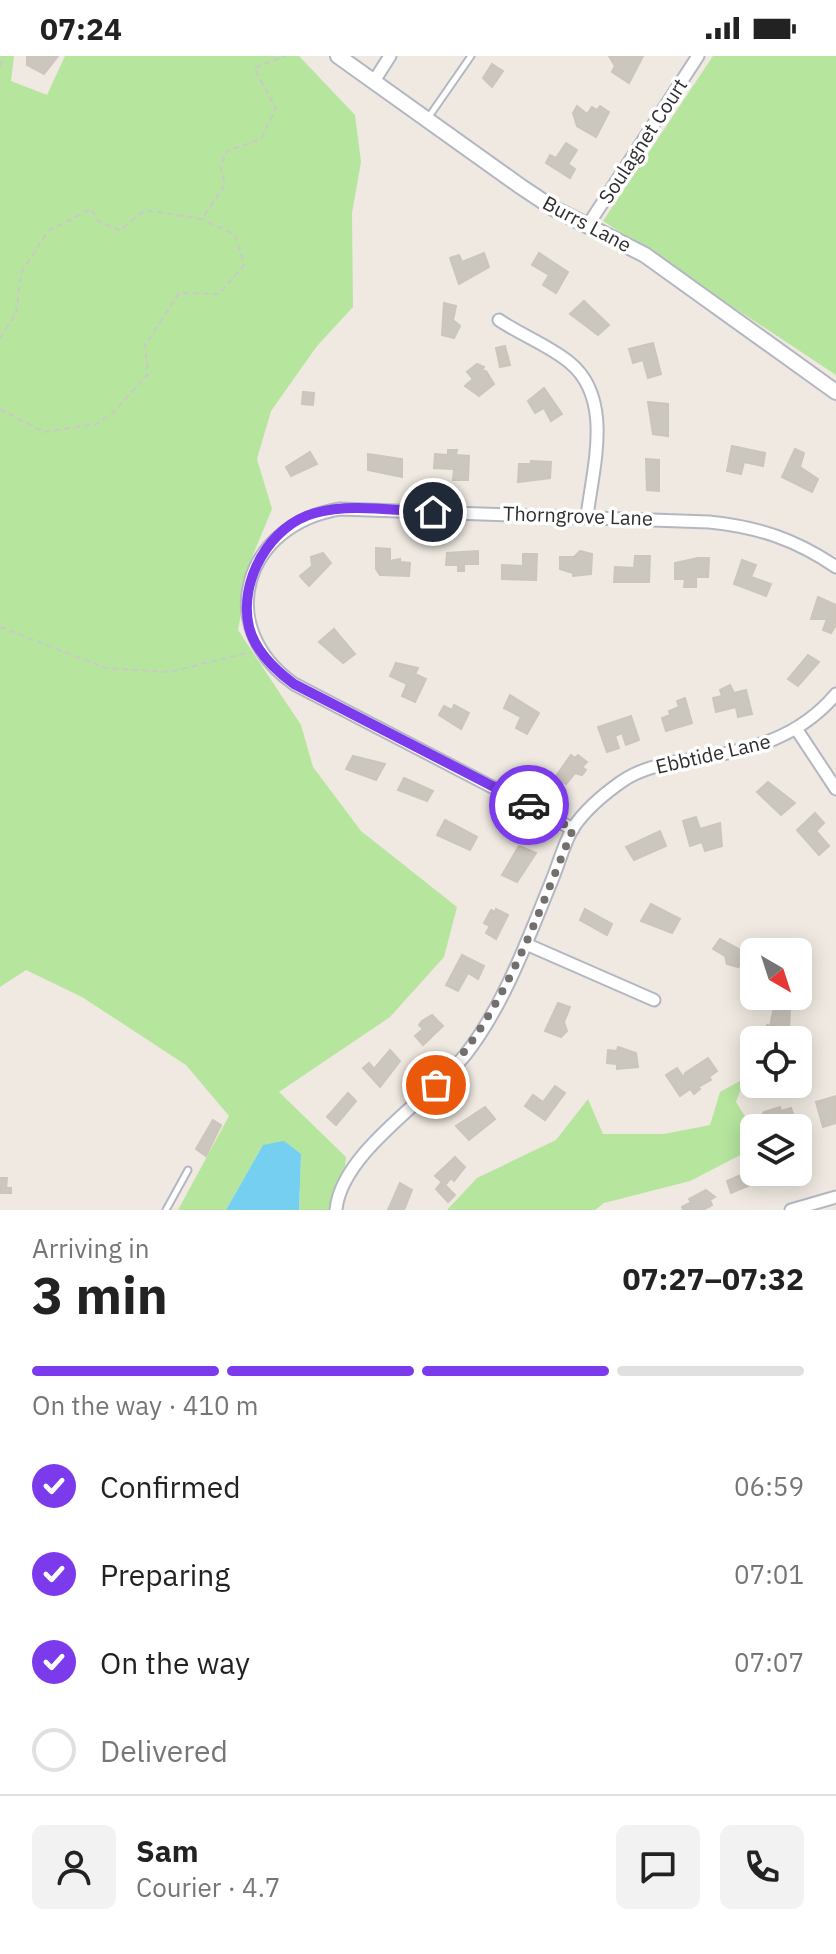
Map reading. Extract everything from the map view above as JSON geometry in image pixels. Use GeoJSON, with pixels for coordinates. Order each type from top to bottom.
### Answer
{"type":"FeatureCollection","features":[{"type":"Feature","properties":{"kind":"street","name":"Burrs Lane"},"geometry":{"type":"LineString","coordinates":[[338,56],[520,186],[667,270],[836,392]]}},
{"type":"Feature","properties":{"kind":"street"},"geometry":{"type":"LineString","coordinates":[[374,81],[390,56]]}},
{"type":"Feature","properties":{"kind":"street","name":"Soulagnet Court"},"geometry":{"type":"LineString","coordinates":[[588,225],[698,56]]}},
{"type":"Feature","properties":{"kind":"street"},"geometry":{"type":"LineString","coordinates":[[499,320],[569,362],[586,381],[598,419],[587,516]]}},
{"type":"Feature","properties":{"kind":"street","name":"Thorngrove Lane"},"geometry":{"type":"LineString","coordinates":[[573,829],[294,684],[275,670],[249,627],[252,574],[267,548],[287,527],[313,513],[340,509],[587,516],[749,526],[780,535],[836,567]]}},
{"type":"Feature","properties":{"kind":"street","name":"Ebbtide Lane"},"geometry":{"type":"LineString","coordinates":[[336,1210],[337,1195],[355,1165],[466,1054],[486,1023],[526,944],[573,829],[599,800],[638,773],[683,761],[734,753],[797,730],[836,694]]}},
{"type":"Feature","properties":{"kind":"street"},"geometry":{"type":"LineString","coordinates":[[797,730],[836,789]]}},
{"type":"Feature","properties":{"kind":"street"},"geometry":{"type":"LineString","coordinates":[[526,944],[654,1000]]}},
{"type":"Feature","properties":{"kind":"street"},"geometry":{"type":"LineString","coordinates":[[791,1210],[836,1197]]}},
{"type":"Feature","properties":{"kind":"lane"},"geometry":{"type":"LineString","coordinates":[[427,119],[471,56]]}},
{"type":"Feature","properties":{"kind":"lane"},"geometry":{"type":"LineString","coordinates":[[166,1210],[188,1170]]}},
{"type":"Feature","properties":{"kind":"path"},"geometry":{"type":"LineString","coordinates":[[0,66],[5,56]]}},
{"type":"Feature","properties":{"kind":"path"},"geometry":{"type":"LineString","coordinates":[[202,219],[225,185],[220,166],[227,151],[261,139],[276,108],[254,68],[285,56]]}},
{"type":"Feature","properties":{"kind":"path"},"geometry":{"type":"LineString","coordinates":[[0,338],[16,313],[21,273],[48,231],[91,209],[99,222],[120,230],[145,210],[202,219],[235,234],[244,265],[219,294],[179,293],[145,345],[148,374],[113,413],[96,424],[44,432],[0,409]]}},
{"type":"Feature","properties":{"kind":"path"},"geometry":{"type":"LineString","coordinates":[[0,627],[106,668],[169,672],[260,649]]}},
{"type":"Feature","properties":{"kind":"green space"},"geometry":{"type":"Polygon","coordinates":[[[0,56],[14,56],[11,81],[47,95],[65,56],[299,56],[355,115],[361,162],[352,213],[353,307],[317,346],[271,411],[257,459],[272,509],[250,562],[238,630],[301,725],[313,767],[361,831],[457,907],[444,957],[390,1017],[279,1092],[346,1157],[340,1210],[299,1210],[301,1154],[263,1145],[226,1210],[178,1210],[229,1116],[186,1065],[82,997],[26,970],[0,987],[0,56]]]}},
{"type":"Feature","properties":{"kind":"green space"},"geometry":{"type":"Polygon","coordinates":[[[713,56],[836,56],[836,375],[603,221],[713,56]]]}},
{"type":"Feature","properties":{"kind":"green space"},"geometry":{"type":"Polygon","coordinates":[[[740,1081],[736,1102],[743,1114],[740,1114],[740,1155],[690,1181],[604,1203],[595,1210],[447,1210],[477,1178],[556,1140],[588,1099],[603,1134],[664,1134],[710,1125],[720,1092],[740,1081]]]}},
{"type":"Feature","properties":{"kind":"water"},"geometry":{"type":"Polygon","coordinates":[[[284,1141],[301,1154],[299,1210],[226,1210],[263,1145],[284,1141]]]}},
{"type":"Feature","properties":{"kind":"building"},"geometry":{"type":"Polygon","coordinates":[[[27,56],[58,56],[44,74],[27,65],[27,56]]]}},
{"type":"Feature","properties":{"kind":"building"},"geometry":{"type":"Polygon","coordinates":[[[609,56],[643,56],[629,83],[612,72],[615,66],[609,56]]]}},
{"type":"Feature","properties":{"kind":"building"},"geometry":{"type":"Polygon","coordinates":[[[492,64],[503,71],[492,87],[483,78],[492,64]]]}},
{"type":"Feature","properties":{"kind":"building"},"geometry":{"type":"Polygon","coordinates":[[[577,106],[587,114],[592,107],[597,110],[600,106],[609,112],[596,137],[577,126],[573,113],[577,106]]]}},
{"type":"Feature","properties":{"kind":"building"},"geometry":{"type":"Polygon","coordinates":[[[566,143],[577,150],[568,164],[575,169],[570,178],[546,163],[550,155],[556,158],[566,143]]]}},
{"type":"Feature","properties":{"kind":"building"},"geometry":{"type":"Polygon","coordinates":[[[484,253],[489,267],[459,284],[450,258],[459,255],[462,262],[484,253]]]}},
{"type":"Feature","properties":{"kind":"building"},"geometry":{"type":"Polygon","coordinates":[[[539,253],[568,272],[556,293],[543,285],[549,275],[532,265],[539,253]]]}},
{"type":"Feature","properties":{"kind":"building"},"geometry":{"type":"Polygon","coordinates":[[[584,301],[609,325],[598,335],[570,314],[584,301]]]}},
{"type":"Feature","properties":{"kind":"building"},"geometry":{"type":"Polygon","coordinates":[[[444,303],[456,306],[453,320],[460,326],[454,338],[442,335],[444,303]]]}},
{"type":"Feature","properties":{"kind":"building"},"geometry":{"type":"Polygon","coordinates":[[[653,343],[661,374],[648,378],[643,360],[633,363],[629,349],[653,343]]]}},
{"type":"Feature","properties":{"kind":"building"},"geometry":{"type":"Polygon","coordinates":[[[505,346],[510,365],[500,367],[496,348],[505,346]]]}},
{"type":"Feature","properties":{"kind":"building"},"geometry":{"type":"Polygon","coordinates":[[[477,364],[484,367],[482,371],[486,371],[494,384],[479,396],[465,386],[473,379],[467,372],[477,364]]]}},
{"type":"Feature","properties":{"kind":"building"},"geometry":{"type":"Polygon","coordinates":[[[544,388],[562,414],[551,421],[544,408],[535,413],[528,401],[544,388]]]}},
{"type":"Feature","properties":{"kind":"building"},"geometry":{"type":"Polygon","coordinates":[[[303,392],[314,393],[313,405],[302,404],[303,392]]]}},
{"type":"Feature","properties":{"kind":"building"},"geometry":{"type":"Polygon","coordinates":[[[648,402],[668,404],[668,436],[653,434],[648,402]]]}},
{"type":"Feature","properties":{"kind":"building"},"geometry":{"type":"Polygon","coordinates":[[[732,446],[765,453],[763,466],[744,462],[741,474],[727,471],[732,446]]]}},
{"type":"Feature","properties":{"kind":"building"},"geometry":{"type":"Polygon","coordinates":[[[795,449],[804,453],[800,467],[818,479],[812,492],[782,477],[795,449]]]}},
{"type":"Feature","properties":{"kind":"building"},"geometry":{"type":"Polygon","coordinates":[[[448,450],[457,450],[456,455],[469,456],[468,480],[453,480],[454,469],[434,468],[435,454],[448,455],[448,450]]]}},
{"type":"Feature","properties":{"kind":"building"},"geometry":{"type":"Polygon","coordinates":[[[310,452],[317,464],[291,476],[286,467],[310,452]]]}},
{"type":"Feature","properties":{"kind":"building"},"geometry":{"type":"Polygon","coordinates":[[[368,454],[402,459],[402,477],[368,470],[368,454]]]}},
{"type":"Feature","properties":{"kind":"building"},"geometry":{"type":"Polygon","coordinates":[[[646,459],[659,460],[659,491],[647,490],[646,459]]]}},
{"type":"Feature","properties":{"kind":"building"},"geometry":{"type":"Polygon","coordinates":[[[531,461],[551,462],[550,478],[518,482],[519,464],[531,464],[531,461]]]}},
{"type":"Feature","properties":{"kind":"building"},"geometry":{"type":"Polygon","coordinates":[[[376,548],[390,549],[390,561],[400,559],[400,562],[410,563],[409,576],[380,575],[376,569],[376,548]]]}},
{"type":"Feature","properties":{"kind":"building"},"geometry":{"type":"Polygon","coordinates":[[[478,551],[478,564],[464,564],[464,571],[458,571],[458,565],[446,565],[447,553],[478,551]]]}},
{"type":"Feature","properties":{"kind":"building"},"geometry":{"type":"Polygon","coordinates":[[[580,551],[592,554],[591,574],[573,576],[573,573],[560,569],[560,557],[574,557],[580,551]]]}},
{"type":"Feature","properties":{"kind":"building"},"geometry":{"type":"Polygon","coordinates":[[[323,553],[331,563],[309,586],[300,576],[312,566],[311,557],[323,553]]]}},
{"type":"Feature","properties":{"kind":"building"},"geometry":{"type":"Polygon","coordinates":[[[523,554],[537,554],[536,580],[502,579],[502,565],[523,566],[523,554]]]}},
{"type":"Feature","properties":{"kind":"building"},"geometry":{"type":"Polygon","coordinates":[[[635,556],[650,556],[649,582],[614,582],[615,567],[634,568],[635,556]]]}},
{"type":"Feature","properties":{"kind":"building"},"geometry":{"type":"Polygon","coordinates":[[[709,558],[708,577],[696,577],[696,587],[684,587],[685,579],[675,579],[675,563],[709,558]]]}},
{"type":"Feature","properties":{"kind":"building"},"geometry":{"type":"Polygon","coordinates":[[[742,560],[756,565],[751,577],[771,584],[766,596],[734,584],[742,560]]]}},
{"type":"Feature","properties":{"kind":"building"},"geometry":{"type":"Polygon","coordinates":[[[818,597],[836,605],[836,625],[831,633],[823,630],[827,619],[811,619],[818,597]]]}},
{"type":"Feature","properties":{"kind":"building"},"geometry":{"type":"Polygon","coordinates":[[[334,629],[355,654],[343,663],[319,642],[334,629]]]}},
{"type":"Feature","properties":{"kind":"building"},"geometry":{"type":"Polygon","coordinates":[[[808,655],[819,662],[798,686],[788,679],[808,655]]]}},
{"type":"Feature","properties":{"kind":"building"},"geometry":{"type":"Polygon","coordinates":[[[396,663],[418,668],[415,674],[426,679],[415,702],[402,696],[407,684],[390,676],[396,663]]]}},
{"type":"Feature","properties":{"kind":"building"},"geometry":{"type":"Polygon","coordinates":[[[730,685],[734,693],[746,690],[752,714],[738,717],[736,707],[716,712],[713,698],[722,696],[720,690],[730,685]]]}},
{"type":"Feature","properties":{"kind":"building"},"geometry":{"type":"Polygon","coordinates":[[[510,695],[539,713],[527,734],[516,728],[521,717],[504,708],[510,695]]]}},
{"type":"Feature","properties":{"kind":"building"},"geometry":{"type":"Polygon","coordinates":[[[685,698],[692,723],[666,731],[662,718],[679,707],[677,701],[685,698]]]}},
{"type":"Feature","properties":{"kind":"building"},"geometry":{"type":"Polygon","coordinates":[[[454,705],[469,713],[461,729],[439,715],[444,706],[452,710],[454,705]]]}},
{"type":"Feature","properties":{"kind":"building"},"geometry":{"type":"Polygon","coordinates":[[[631,716],[639,740],[626,745],[622,733],[615,736],[619,748],[607,752],[598,727],[631,716]]]}},
{"type":"Feature","properties":{"kind":"building"},"geometry":{"type":"Polygon","coordinates":[[[571,755],[575,758],[578,755],[587,762],[582,767],[586,770],[582,775],[575,773],[566,784],[556,776],[571,755]]]}},
{"type":"Feature","properties":{"kind":"building"},"geometry":{"type":"Polygon","coordinates":[[[353,756],[385,764],[376,780],[346,769],[353,756]]]}},
{"type":"Feature","properties":{"kind":"building"},"geometry":{"type":"Polygon","coordinates":[[[404,778],[433,791],[427,801],[398,790],[404,778]]]}},
{"type":"Feature","properties":{"kind":"building"},"geometry":{"type":"Polygon","coordinates":[[[768,782],[795,803],[781,815],[757,792],[768,782]]]}},
{"type":"Feature","properties":{"kind":"building"},"geometry":{"type":"Polygon","coordinates":[[[815,813],[824,823],[816,831],[829,846],[819,855],[797,830],[815,813]]]}},
{"type":"Feature","properties":{"kind":"building"},"geometry":{"type":"Polygon","coordinates":[[[696,817],[700,829],[720,823],[722,846],[705,851],[702,842],[690,846],[683,821],[696,817]]]}},
{"type":"Feature","properties":{"kind":"building"},"geometry":{"type":"Polygon","coordinates":[[[445,820],[477,837],[470,850],[437,835],[445,820]]]}},
{"type":"Feature","properties":{"kind":"building"},"geometry":{"type":"Polygon","coordinates":[[[660,831],[666,846],[634,860],[626,847],[660,831]]]}},
{"type":"Feature","properties":{"kind":"building"},"geometry":{"type":"Polygon","coordinates":[[[519,846],[536,853],[517,882],[502,875],[519,846]]]}},
{"type":"Feature","properties":{"kind":"building"},"geometry":{"type":"Polygon","coordinates":[[[651,904],[680,919],[672,933],[641,921],[651,904]]]}},
{"type":"Feature","properties":{"kind":"building"},"geometry":{"type":"Polygon","coordinates":[[[496,909],[508,915],[496,939],[486,933],[490,926],[484,923],[491,910],[495,912],[496,909]]]}},
{"type":"Feature","properties":{"kind":"building"},"geometry":{"type":"Polygon","coordinates":[[[585,909],[612,924],[607,935],[580,920],[585,909]]]}},
{"type":"Feature","properties":{"kind":"building"},"geometry":{"type":"Polygon","coordinates":[[[720,939],[740,950],[738,967],[727,964],[725,956],[713,949],[720,939]]]}},
{"type":"Feature","properties":{"kind":"building"},"geometry":{"type":"Polygon","coordinates":[[[462,955],[484,966],[478,979],[468,973],[458,991],[446,985],[462,955]]]}},
{"type":"Feature","properties":{"kind":"building"},"geometry":{"type":"Polygon","coordinates":[[[558,1003],[570,1007],[564,1022],[567,1031],[561,1037],[545,1031],[558,1003]]]}},
{"type":"Feature","properties":{"kind":"building"},"geometry":{"type":"Polygon","coordinates":[[[773,1010],[790,1010],[789,1026],[770,1026],[773,1010]]]}},
{"type":"Feature","properties":{"kind":"building"},"geometry":{"type":"Polygon","coordinates":[[[432,1015],[443,1026],[423,1045],[415,1036],[423,1029],[419,1025],[422,1021],[432,1015]]]}},
{"type":"Feature","properties":{"kind":"building"},"geometry":{"type":"Polygon","coordinates":[[[618,1047],[636,1053],[638,1067],[617,1069],[617,1064],[607,1063],[608,1050],[617,1051],[618,1047]]]}},
{"type":"Feature","properties":{"kind":"building"},"geometry":{"type":"Polygon","coordinates":[[[390,1050],[400,1061],[380,1087],[363,1068],[369,1063],[374,1069],[390,1050]]]}},
{"type":"Feature","properties":{"kind":"building"},"geometry":{"type":"Polygon","coordinates":[[[708,1058],[717,1071],[709,1077],[711,1080],[698,1087],[700,1089],[694,1094],[690,1089],[680,1096],[666,1075],[677,1068],[684,1078],[685,1073],[708,1058]]]}},
{"type":"Feature","properties":{"kind":"building"},"geometry":{"type":"Polygon","coordinates":[[[555,1086],[565,1093],[545,1120],[525,1106],[533,1095],[543,1102],[555,1086]]]}},
{"type":"Feature","properties":{"kind":"building"},"geometry":{"type":"Polygon","coordinates":[[[348,1093],[356,1101],[336,1125],[327,1117],[348,1093]]]}},
{"type":"Feature","properties":{"kind":"building"},"geometry":{"type":"Polygon","coordinates":[[[836,1096],[836,1123],[823,1127],[816,1102],[836,1096]]]}},
{"type":"Feature","properties":{"kind":"building"},"geometry":{"type":"Polygon","coordinates":[[[485,1107],[495,1119],[469,1140],[456,1126],[485,1107]]]}},
{"type":"Feature","properties":{"kind":"building"},"geometry":{"type":"Polygon","coordinates":[[[780,1107],[781,1111],[791,1108],[793,1114],[763,1114],[780,1107]]]}},
{"type":"Feature","properties":{"kind":"building"},"geometry":{"type":"Polygon","coordinates":[[[213,1120],[221,1125],[206,1156],[196,1149],[213,1120]]]}},
{"type":"Feature","properties":{"kind":"building"},"geometry":{"type":"Polygon","coordinates":[[[455,1157],[465,1167],[454,1181],[451,1178],[445,1185],[455,1195],[448,1202],[436,1189],[442,1182],[435,1176],[455,1157]]]}},
{"type":"Feature","properties":{"kind":"building"},"geometry":{"type":"Polygon","coordinates":[[[740,1175],[740,1186],[748,1186],[731,1193],[727,1181],[740,1175]]]}},
{"type":"Feature","properties":{"kind":"building"},"geometry":{"type":"Polygon","coordinates":[[[0,1178],[7,1178],[6,1188],[11,1188],[11,1193],[0,1193],[0,1178]]]}},
{"type":"Feature","properties":{"kind":"building"},"geometry":{"type":"Polygon","coordinates":[[[400,1183],[412,1190],[404,1210],[388,1210],[400,1183]]]}},
{"type":"Feature","properties":{"kind":"building"},"geometry":{"type":"Polygon","coordinates":[[[706,1190],[715,1197],[710,1200],[712,1205],[703,1210],[683,1210],[682,1207],[691,1202],[689,1199],[706,1190]]]}},
{"type":"Feature","properties":{"kind":"way so far"},"geometry":{"type":"LineString","coordinates":[[436,1085],[466,1054],[486,1023],[526,944],[573,829],[529,805]]}},
{"type":"Feature","properties":{"kind":"route"},"geometry":{"type":"LineString","coordinates":[[433,512],[340,509],[313,513],[287,527],[267,548],[252,574],[248,601],[249,627],[275,670],[294,684],[529,805]]}}]}
